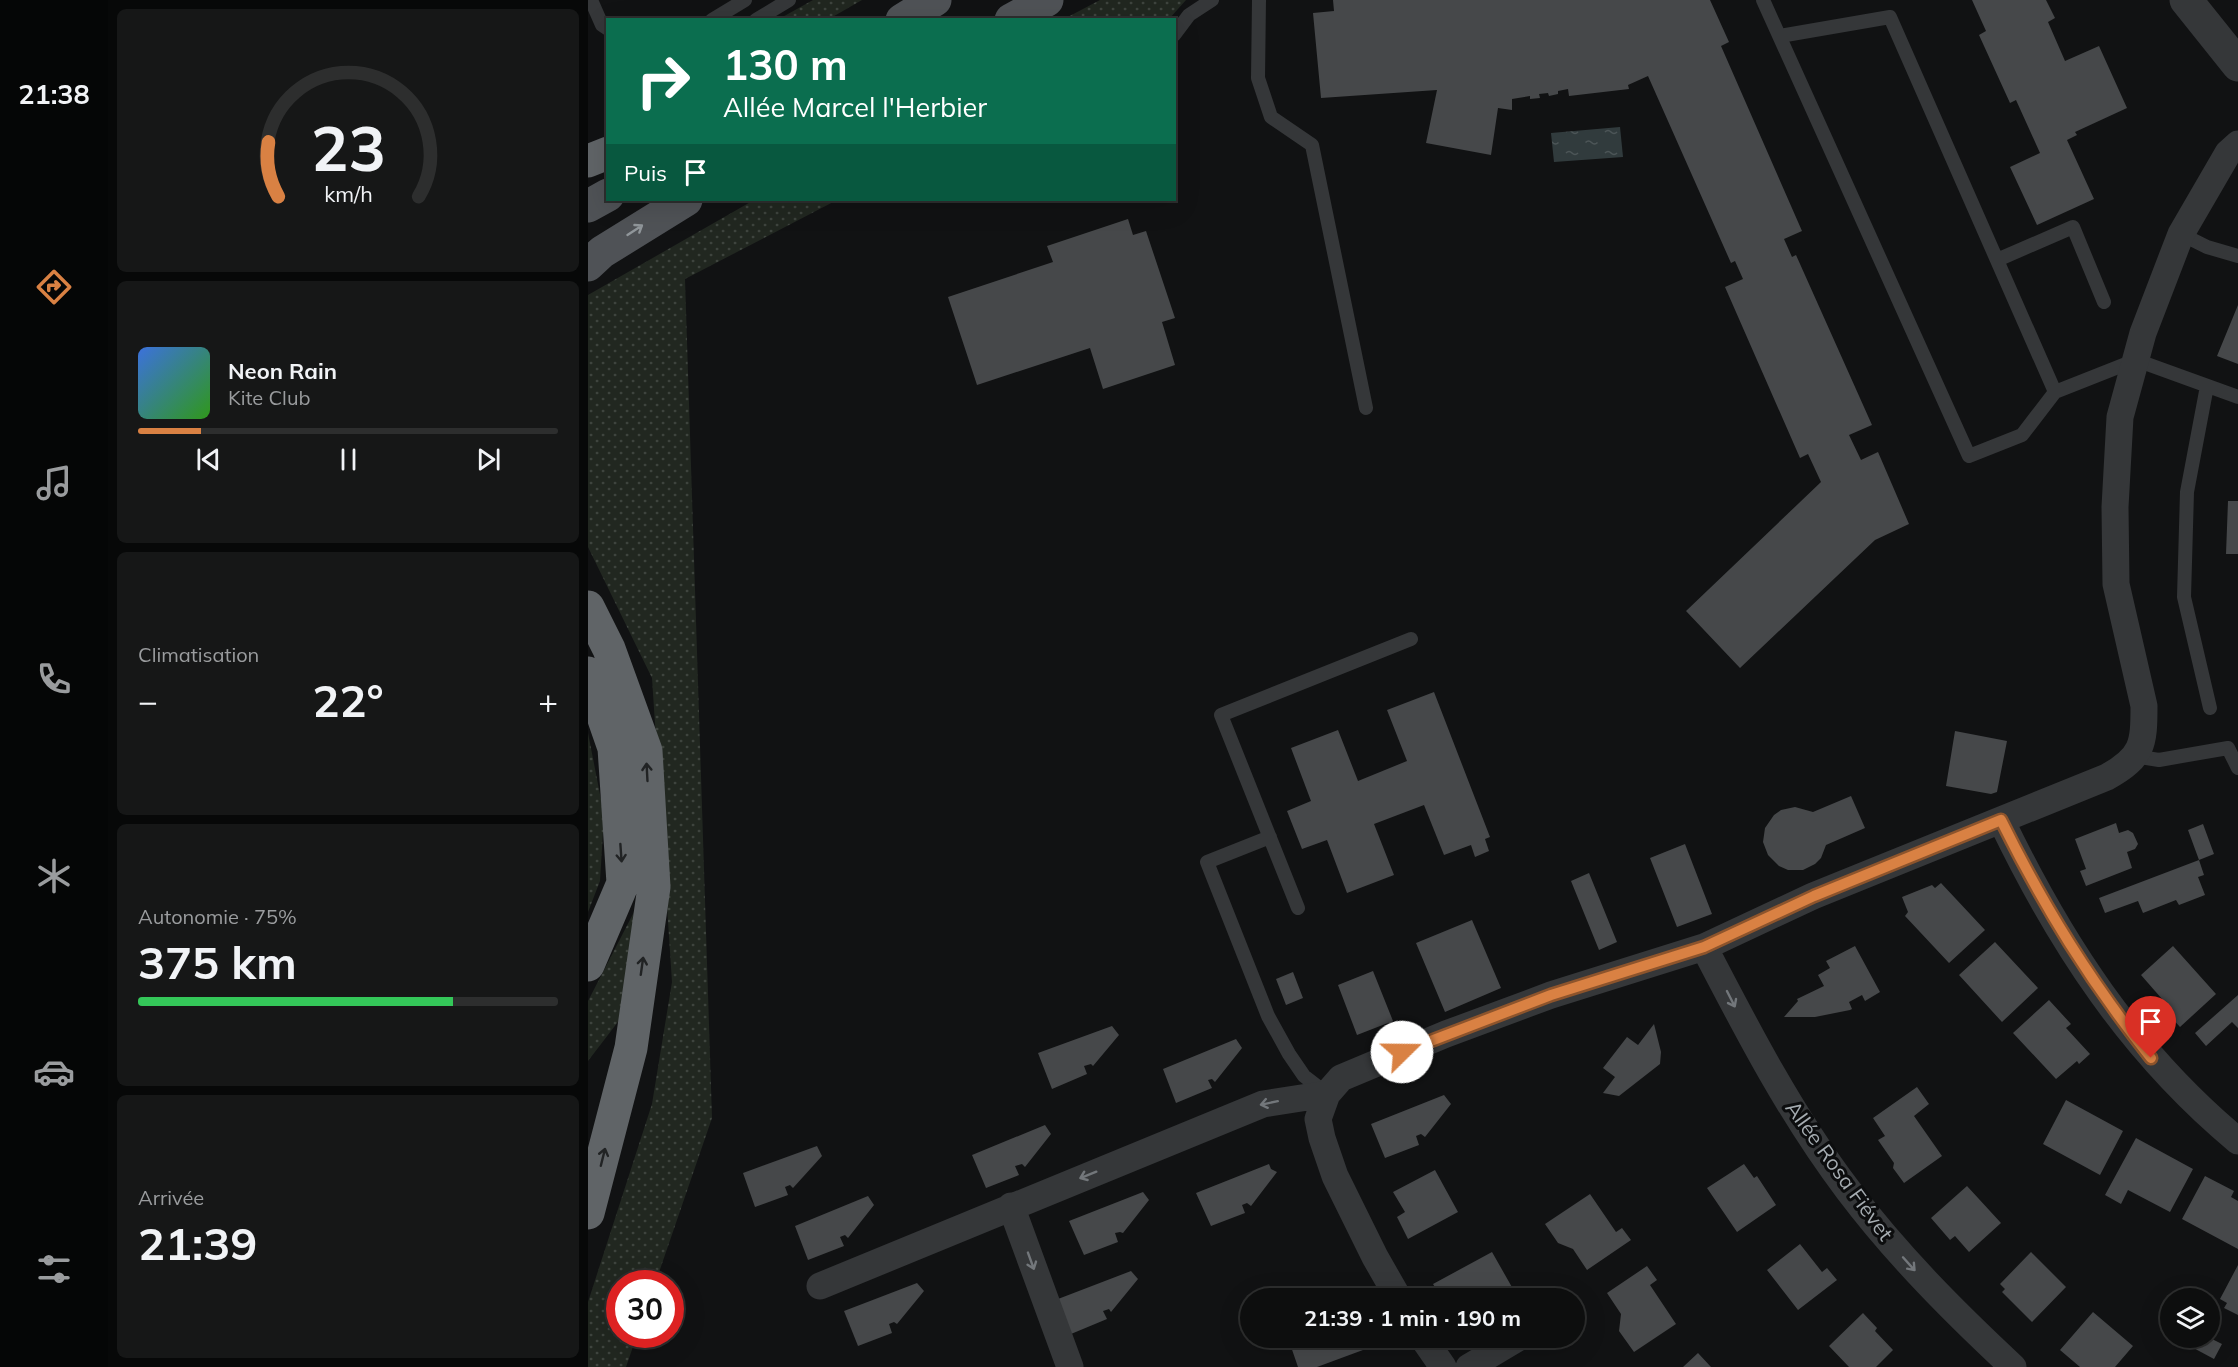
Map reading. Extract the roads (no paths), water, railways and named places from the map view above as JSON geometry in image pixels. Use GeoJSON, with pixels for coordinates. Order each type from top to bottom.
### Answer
{"type":"FeatureCollection","features":[{"type":"Feature","properties":{"kind":"highway"},"geometry":{"type":"LineString","coordinates":[[588,161],[606,154]]}},
{"type":"Feature","properties":{"kind":"highway"},"geometry":{"type":"LineString","coordinates":[[588,607],[609,649],[646,751],[654,887],[631,1048],[588,1213]]}},
{"type":"Feature","properties":{"kind":"highway"},"geometry":{"type":"LineString","coordinates":[[588,674],[614,748],[623,883],[588,965]]}},
{"type":"Feature","properties":{"kind":"main road"},"geometry":{"type":"LineString","coordinates":[[905,18],[935,0]]}},
{"type":"Feature","properties":{"kind":"main road"},"geometry":{"type":"LineString","coordinates":[[1015,18],[1047,0]]}},
{"type":"Feature","properties":{"kind":"main road"},"geometry":{"type":"LineString","coordinates":[[588,206],[606,196]]}},
{"type":"Feature","properties":{"kind":"main road"},"geometry":{"type":"LineString","coordinates":[[588,265],[602,252],[684,201]]}},
{"type":"Feature","properties":{"kind":"street"},"geometry":{"type":"LineString","coordinates":[[2186,0],[2238,65]]}},
{"type":"Feature","properties":{"kind":"street"},"geometry":{"type":"LineString","coordinates":[[2200,0],[2238,56]]}},
{"type":"Feature","properties":{"kind":"street"},"geometry":{"type":"LineString","coordinates":[[1393,1288],[1375,1257],[1332,1167],[1318,1119],[1326,1094],[1341,1078],[1446,1034],[1551,995],[1704,947],[1814,896],[2107,777],[2124,767],[2134,756],[2142,743],[2144,706],[2116,584],[2115,507],[2120,417],[2143,333],[2181,234],[2228,153],[2238,144]]}},
{"type":"Feature","properties":{"kind":"street"},"geometry":{"type":"LineString","coordinates":[[2001,820],[2038,893],[2068,943],[2116,1012],[2151,1058],[2174,1083],[2238,1141]]}},
{"type":"Feature","properties":{"kind":"street","name":"Allée Rosa Fiévet"},"geometry":{"type":"LineString","coordinates":[[1704,947],[1793,1110],[1848,1190],[1893,1247],[1933,1290],[2013,1367]]}},
{"type":"Feature","properties":{"kind":"street"},"geometry":{"type":"LineString","coordinates":[[820,1286],[1263,1104],[1326,1094]]}},
{"type":"Feature","properties":{"kind":"street"},"geometry":{"type":"LineString","coordinates":[[1011,1206],[1070,1367]]}},
{"type":"Feature","properties":{"kind":"street"},"geometry":{"type":"LineString","coordinates":[[1430,1348],[1443,1367]]}},
{"type":"Feature","properties":{"kind":"street"},"geometry":{"type":"LineString","coordinates":[[1469,1367],[1501,1348]]}},
{"type":"Feature","properties":{"kind":"lane"},"geometry":{"type":"LineString","coordinates":[[591,0],[602,25],[606,28]]}},
{"type":"Feature","properties":{"kind":"lane"},"geometry":{"type":"LineString","coordinates":[[715,18],[745,0]]}},
{"type":"Feature","properties":{"kind":"lane"},"geometry":{"type":"LineString","coordinates":[[759,18],[789,0]]}},
{"type":"Feature","properties":{"kind":"lane"},"geometry":{"type":"LineString","coordinates":[[1176,32],[1189,15],[1212,0]]}},
{"type":"Feature","properties":{"kind":"lane"},"geometry":{"type":"LineString","coordinates":[[1259,0],[1258,78],[1271,117],[1312,145],[1366,408]]}},
{"type":"Feature","properties":{"kind":"lane"},"geometry":{"type":"LineString","coordinates":[[1763,0],[1969,456],[2022,435],[2055,392],[2136,360],[2238,397]]}},
{"type":"Feature","properties":{"kind":"lane"},"geometry":{"type":"LineString","coordinates":[[1780,36],[1890,17],[2055,392]]}},
{"type":"Feature","properties":{"kind":"lane"},"geometry":{"type":"LineString","coordinates":[[1997,260],[2073,227],[2104,302]]}},
{"type":"Feature","properties":{"kind":"lane"},"geometry":{"type":"LineString","coordinates":[[2181,234],[2207,247],[2238,256]]}},
{"type":"Feature","properties":{"kind":"lane"},"geometry":{"type":"LineString","coordinates":[[2207,386],[2187,492],[2184,597],[2210,708]]}},
{"type":"Feature","properties":{"kind":"lane"},"geometry":{"type":"LineString","coordinates":[[1298,908],[1221,715],[1411,639]]}},
{"type":"Feature","properties":{"kind":"lane"},"geometry":{"type":"LineString","coordinates":[[2134,756],[2159,760],[2228,748],[2238,768]]}},
{"type":"Feature","properties":{"kind":"lane"},"geometry":{"type":"LineString","coordinates":[[1270,837],[1206,862],[1268,1016],[1304,1076],[1326,1094]]}},
{"type":"Feature","properties":{"kind":"water"},"geometry":{"type":"Polygon","coordinates":[[[1620,127],[1623,157],[1554,162],[1551,133],[1620,127]]]}}]}
